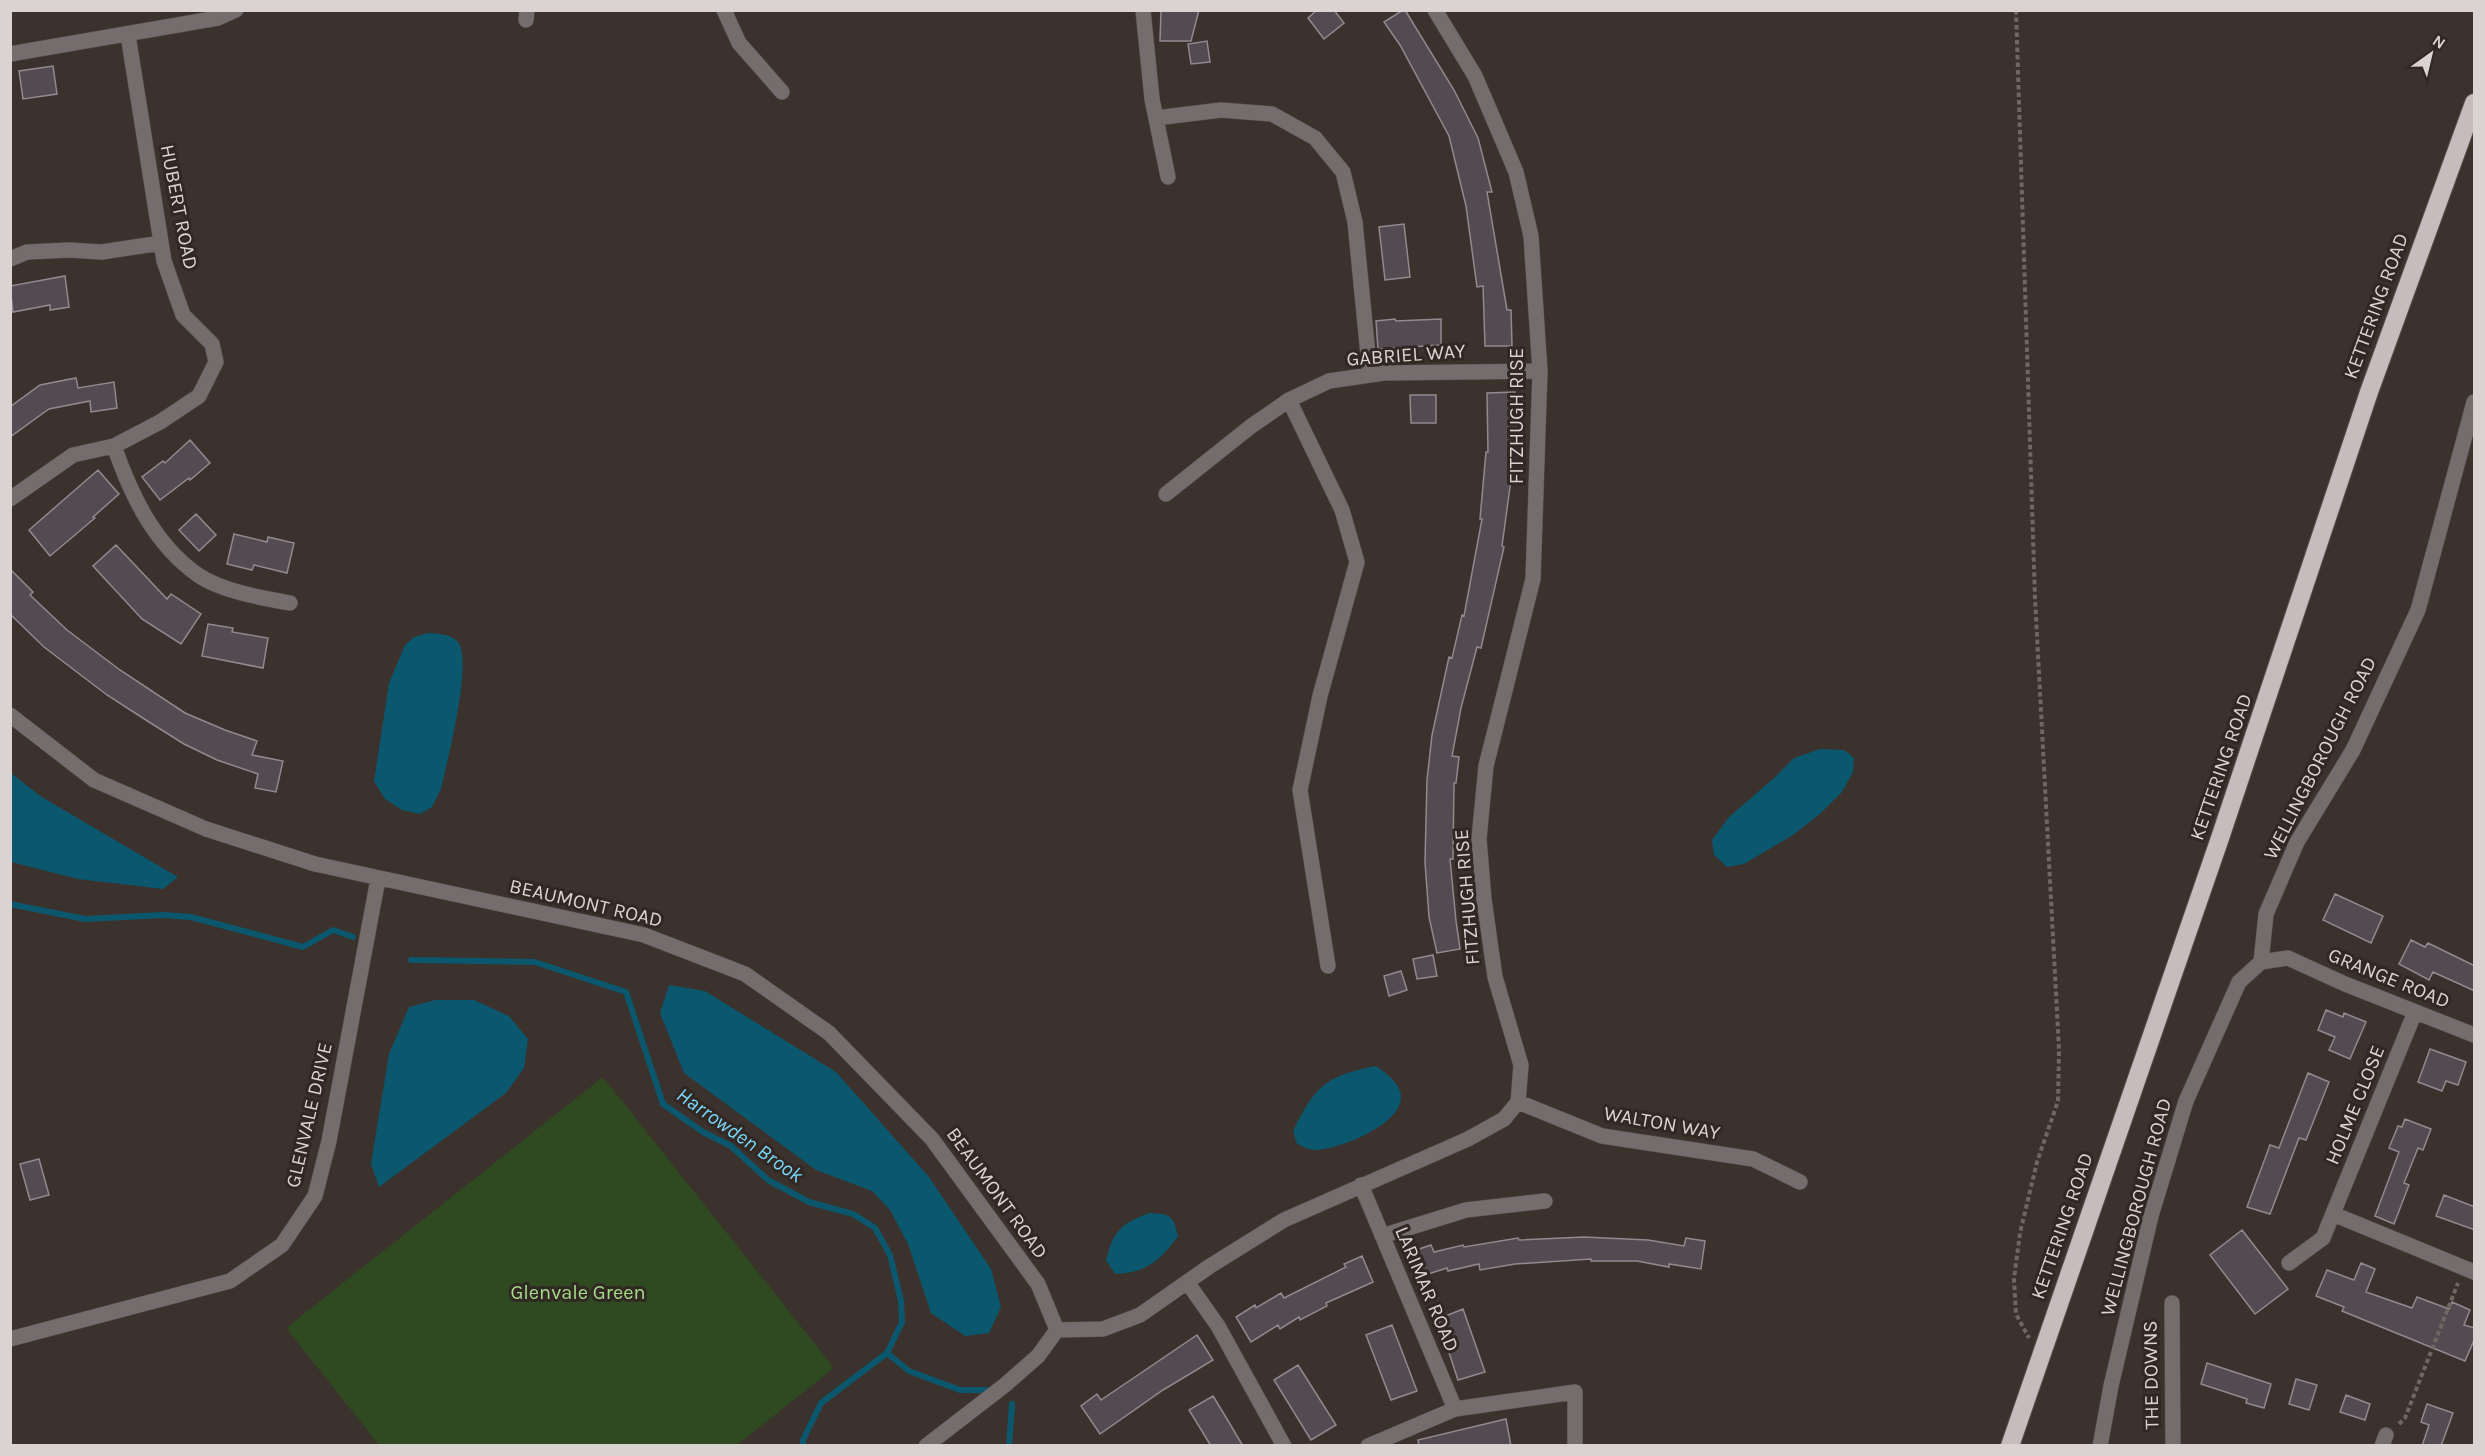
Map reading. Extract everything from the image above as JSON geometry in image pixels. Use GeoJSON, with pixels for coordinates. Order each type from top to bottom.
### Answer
{"type":"FeatureCollection","features":[{"type":"Feature","properties":{"kind":"highway","name":"KETTERING ROAD"},"geometry":{"type":"LineString","coordinates":[[2010,1446],[2232,805],[2369,392],[2475,103]]}},
{"type":"Feature","properties":{"kind":"street"},"geometry":{"type":"LineString","coordinates":[[10,54],[218,18],[236,10]]}},
{"type":"Feature","properties":{"kind":"street"},"geometry":{"type":"LineString","coordinates":[[724,10],[739,43],[782,92]]}},
{"type":"Feature","properties":{"kind":"street"},"geometry":{"type":"LineString","coordinates":[[1143,10],[1156,118],[1168,177]]}},
{"type":"Feature","properties":{"kind":"street","name":"FITZHUGH RISE"},"geometry":{"type":"LineString","coordinates":[[1435,10],[1475,76],[1516,172],[1530,236],[1540,371],[1533,579],[1486,766],[1479,839],[1484,899],[1495,977],[1521,1065],[1518,1102]]}},
{"type":"Feature","properties":{"kind":"street","name":"HUBERT ROAD"},"geometry":{"type":"LineString","coordinates":[[10,499],[73,455],[114,446],[160,422],[198,396],[216,362],[212,344],[183,315],[164,261],[128,34]]}},
{"type":"Feature","properties":{"kind":"street"},"geometry":{"type":"LineString","coordinates":[[1156,118],[1221,110],[1272,114],[1315,138],[1343,172],[1355,222],[1370,375]]}},
{"type":"Feature","properties":{"kind":"street"},"geometry":{"type":"LineString","coordinates":[[10,259],[27,252],[69,250],[102,252],[161,243]]}},
{"type":"Feature","properties":{"kind":"street","name":"GABRIEL WAY"},"geometry":{"type":"LineString","coordinates":[[1166,494],[1250,426],[1289,400],[1329,381],[1384,373],[1540,371]]}},
{"type":"Feature","properties":{"kind":"street"},"geometry":{"type":"LineString","coordinates":[[1289,400],[1342,510],[1357,562],[1320,696],[1300,790],[1328,966]]}},
{"type":"Feature","properties":{"kind":"street","name":"WELLINGBOROUGH ROAD"},"geometry":{"type":"LineString","coordinates":[[2100,1446],[2111,1386],[2151,1216],[2186,1101],[2239,981],[2261,962],[2266,914],[2297,842],[2353,750],[2418,610],[2475,402]]}},
{"type":"Feature","properties":{"kind":"street"},"geometry":{"type":"LineString","coordinates":[[114,446],[129,488],[160,540],[199,576],[245,595],[290,603]]}},
{"type":"Feature","properties":{"kind":"street","name":"BEAUMONT ROAD"},"geometry":{"type":"LineString","coordinates":[[10,715],[94,780],[206,829],[315,864],[644,935],[745,974],[829,1033],[932,1139],[1038,1284],[1057,1330]]}},
{"type":"Feature","properties":{"kind":"street","name":"GLENVALE DRIVE"},"geometry":{"type":"LineString","coordinates":[[10,1338],[230,1281],[282,1245],[315,1196],[329,1141],[378,879]]}},
{"type":"Feature","properties":{"kind":"street","name":"GRANGE ROAD"},"geometry":{"type":"LineString","coordinates":[[2261,962],[2288,958],[2475,1035]]}},
{"type":"Feature","properties":{"kind":"street","name":"HOLME CLOSE"},"geometry":{"type":"LineString","coordinates":[[2289,1263],[2323,1238],[2415,1012]]}},
{"type":"Feature","properties":{"kind":"street"},"geometry":{"type":"LineString","coordinates":[[926,1446],[1030,1363],[1057,1330],[1103,1329],[1140,1315],[1284,1220],[1467,1139],[1504,1119],[1518,1102]]}},
{"type":"Feature","properties":{"kind":"street","name":"WALTON WAY"},"geometry":{"type":"LineString","coordinates":[[1518,1102],[1602,1136],[1753,1159],[1800,1182]]}},
{"type":"Feature","properties":{"kind":"street","name":"LARIMAR ROAD"},"geometry":{"type":"LineString","coordinates":[[1361,1185],[1455,1408]]}},
{"type":"Feature","properties":{"kind":"street"},"geometry":{"type":"LineString","coordinates":[[1382,1236],[1466,1210],[1545,1201]]}},
{"type":"Feature","properties":{"kind":"street"},"geometry":{"type":"LineString","coordinates":[[2333,1214],[2469,1270]]}},
{"type":"Feature","properties":{"kind":"street"},"geometry":{"type":"LineString","coordinates":[[1187,1282],[1218,1326],[1284,1446]]}},
{"type":"Feature","properties":{"kind":"street","name":"THE DOWNS"},"geometry":{"type":"LineString","coordinates":[[2172,1303],[2173,1446]]}},
{"type":"Feature","properties":{"kind":"street"},"geometry":{"type":"LineString","coordinates":[[1368,1446],[1455,1408],[1575,1392],[1575,1446]]}},
{"type":"Feature","properties":{"kind":"path"},"geometry":{"type":"LineString","coordinates":[[2016,10],[2035,598],[2059,1050],[2058,1101],[2037,1162],[2020,1233],[2014,1279],[2016,1314],[2039,1359]]}},
{"type":"Feature","properties":{"kind":"path"},"geometry":{"type":"LineString","coordinates":[[2384,1440],[2405,1418],[2469,1270]]}},
{"type":"Feature","properties":{"kind":"green space","name":"Glenvale Green"},"geometry":{"type":"Polygon","coordinates":[[[603,1077],[834,1368],[737,1445],[379,1445],[286,1328],[603,1077]]]}},
{"type":"Feature","properties":{"kind":"water"},"geometry":{"type":"Polygon","coordinates":[[[428,633],[448,635],[458,642],[462,653],[463,670],[453,736],[441,789],[432,807],[420,814],[402,810],[385,799],[374,781],[389,683],[405,645],[414,637],[428,633]]]}},
{"type":"Feature","properties":{"kind":"water"},"geometry":{"type":"Polygon","coordinates":[[[1820,749],[1844,750],[1854,758],[1853,772],[1842,792],[1820,814],[1793,835],[1744,864],[1727,867],[1714,855],[1712,840],[1729,817],[1794,758],[1820,749]]]}},
{"type":"Feature","properties":{"kind":"water"},"geometry":{"type":"Polygon","coordinates":[[[11,773],[40,796],[178,877],[163,889],[78,879],[11,862],[11,773]]]}},
{"type":"Feature","properties":{"kind":"water"},"geometry":{"type":"Polygon","coordinates":[[[669,985],[705,991],[836,1072],[929,1177],[991,1269],[1001,1307],[989,1333],[965,1336],[931,1313],[908,1244],[890,1210],[872,1191],[816,1170],[684,1073],[660,1013],[669,985]]]}},
{"type":"Feature","properties":{"kind":"water"},"geometry":{"type":"Polygon","coordinates":[[[435,1000],[474,1000],[509,1016],[528,1039],[524,1068],[506,1093],[379,1187],[371,1164],[389,1054],[409,1007],[435,1000]]]}},
{"type":"Feature","properties":{"kind":"water"},"geometry":{"type":"Polygon","coordinates":[[[1376,1066],[1397,1085],[1401,1101],[1385,1123],[1355,1140],[1325,1149],[1312,1150],[1297,1144],[1293,1131],[1309,1103],[1324,1085],[1345,1074],[1376,1066]]]}},
{"type":"Feature","properties":{"kind":"water"},"geometry":{"type":"Polygon","coordinates":[[[1149,1213],[1170,1217],[1178,1236],[1151,1264],[1135,1271],[1115,1274],[1106,1260],[1112,1242],[1125,1225],[1149,1213]]]}},
{"type":"Feature","properties":{"kind":"building"},"geometry":{"type":"Polygon","coordinates":[[[1161,10],[1199,10],[1191,41],[1160,41],[1161,10]]]}},
{"type":"Feature","properties":{"kind":"building"},"geometry":{"type":"Polygon","coordinates":[[[1317,10],[1334,10],[1344,23],[1324,39],[1308,18],[1317,10]]]}},
{"type":"Feature","properties":{"kind":"building"},"geometry":{"type":"Polygon","coordinates":[[[1403,10],[1454,90],[1478,138],[1492,192],[1487,192],[1507,310],[1511,310],[1512,346],[1485,346],[1483,286],[1477,287],[1466,206],[1449,136],[1400,45],[1384,22],[1403,10]]]}},
{"type":"Feature","properties":{"kind":"building"},"geometry":{"type":"Polygon","coordinates":[[[1207,41],[1210,62],[1191,64],[1188,44],[1207,41]]]}},
{"type":"Feature","properties":{"kind":"building"},"geometry":{"type":"Polygon","coordinates":[[[53,66],[57,94],[23,99],[19,71],[53,66]]]}},
{"type":"Feature","properties":{"kind":"building"},"geometry":{"type":"Polygon","coordinates":[[[1404,224],[1410,277],[1385,280],[1379,227],[1404,224]]]}},
{"type":"Feature","properties":{"kind":"building"},"geometry":{"type":"Polygon","coordinates":[[[65,276],[69,307],[50,310],[50,305],[13,312],[10,286],[65,276]]]}},
{"type":"Feature","properties":{"kind":"building"},"geometry":{"type":"Polygon","coordinates":[[[1395,319],[1396,321],[1441,319],[1441,345],[1378,349],[1376,321],[1395,319]]]}},
{"type":"Feature","properties":{"kind":"building"},"geometry":{"type":"Polygon","coordinates":[[[76,378],[78,388],[114,382],[117,408],[91,412],[90,401],[49,409],[10,437],[10,407],[40,385],[76,378]]]}},
{"type":"Feature","properties":{"kind":"building"},"geometry":{"type":"Polygon","coordinates":[[[1515,392],[1516,428],[1514,428],[1510,487],[1502,546],[1504,547],[1481,648],[1477,647],[1461,708],[1452,756],[1459,757],[1456,783],[1454,783],[1453,859],[1450,859],[1460,949],[1437,953],[1429,917],[1425,862],[1427,780],[1432,735],[1449,657],[1452,658],[1462,615],[1464,616],[1482,519],[1480,519],[1486,452],[1488,452],[1487,393],[1515,392]]]}},
{"type":"Feature","properties":{"kind":"building"},"geometry":{"type":"Polygon","coordinates":[[[1410,395],[1436,395],[1436,423],[1411,423],[1410,395]]]}},
{"type":"Feature","properties":{"kind":"building"},"geometry":{"type":"Polygon","coordinates":[[[190,440],[210,463],[160,500],[142,477],[163,461],[165,463],[190,440]]]}},
{"type":"Feature","properties":{"kind":"building"},"geometry":{"type":"Polygon","coordinates":[[[98,470],[119,494],[93,517],[95,518],[50,556],[29,530],[98,470]]]}},
{"type":"Feature","properties":{"kind":"building"},"geometry":{"type":"Polygon","coordinates":[[[196,514],[216,535],[199,551],[179,530],[196,514]]]}},
{"type":"Feature","properties":{"kind":"building"},"geometry":{"type":"Polygon","coordinates":[[[234,534],[267,542],[268,537],[294,543],[287,573],[254,565],[252,570],[227,564],[234,534]]]}},
{"type":"Feature","properties":{"kind":"building"},"geometry":{"type":"Polygon","coordinates":[[[116,545],[167,599],[171,594],[201,614],[181,644],[142,619],[93,566],[116,545]]]}},
{"type":"Feature","properties":{"kind":"building"},"geometry":{"type":"Polygon","coordinates":[[[10,569],[33,592],[30,595],[67,630],[120,670],[185,713],[257,741],[252,755],[283,761],[276,792],[255,788],[258,774],[217,760],[184,744],[107,695],[44,647],[10,614],[10,569]]]}},
{"type":"Feature","properties":{"kind":"building"},"geometry":{"type":"Polygon","coordinates":[[[208,624],[233,628],[232,632],[268,638],[263,668],[202,656],[208,624]]]}},
{"type":"Feature","properties":{"kind":"building"},"geometry":{"type":"Polygon","coordinates":[[[2335,894],[2383,916],[2371,943],[2323,920],[2335,894]]]}},
{"type":"Feature","properties":{"kind":"building"},"geometry":{"type":"Polygon","coordinates":[[[2411,940],[2425,947],[2428,943],[2475,966],[2475,991],[2433,972],[2429,980],[2399,964],[2411,940]]]}},
{"type":"Feature","properties":{"kind":"building"},"geometry":{"type":"Polygon","coordinates":[[[1433,955],[1437,976],[1417,979],[1413,959],[1433,955]]]}},
{"type":"Feature","properties":{"kind":"building"},"geometry":{"type":"Polygon","coordinates":[[[1401,971],[1407,990],[1389,996],[1384,976],[1401,971]]]}},
{"type":"Feature","properties":{"kind":"building"},"geometry":{"type":"Polygon","coordinates":[[[2326,1010],[2343,1017],[2344,1013],[2366,1022],[2350,1059],[2329,1050],[2335,1037],[2318,1030],[2326,1010]]]}},
{"type":"Feature","properties":{"kind":"building"},"geometry":{"type":"Polygon","coordinates":[[[2430,1049],[2466,1062],[2458,1085],[2446,1081],[2442,1091],[2418,1082],[2430,1049]]]}},
{"type":"Feature","properties":{"kind":"building"},"geometry":{"type":"Polygon","coordinates":[[[2308,1073],[2329,1082],[2306,1140],[2299,1138],[2270,1214],[2247,1207],[2270,1145],[2279,1148],[2308,1073]]]}},
{"type":"Feature","properties":{"kind":"building"},"geometry":{"type":"Polygon","coordinates":[[[2405,1119],[2431,1129],[2423,1150],[2418,1148],[2404,1183],[2409,1185],[2394,1224],[2375,1216],[2399,1152],[2389,1148],[2398,1126],[2402,1127],[2405,1119]]]}},
{"type":"Feature","properties":{"kind":"building"},"geometry":{"type":"Polygon","coordinates":[[[39,1159],[49,1195],[30,1200],[20,1164],[39,1159]]]}},
{"type":"Feature","properties":{"kind":"building"},"geometry":{"type":"Polygon","coordinates":[[[2444,1195],[2475,1207],[2475,1230],[2436,1216],[2444,1195]]]}},
{"type":"Feature","properties":{"kind":"building"},"geometry":{"type":"Polygon","coordinates":[[[2242,1230],[2288,1289],[2255,1314],[2210,1255],[2242,1230]]]}},
{"type":"Feature","properties":{"kind":"building"},"geometry":{"type":"Polygon","coordinates":[[[1584,1237],[1648,1240],[1684,1246],[1686,1238],[1705,1241],[1701,1269],[1669,1264],[1669,1267],[1637,1261],[1591,1261],[1591,1259],[1515,1264],[1480,1270],[1479,1264],[1448,1271],[1447,1268],[1425,1275],[1416,1250],[1431,1245],[1434,1252],[1463,1245],[1464,1247],[1518,1238],[1519,1240],[1584,1237]]]}},
{"type":"Feature","properties":{"kind":"building"},"geometry":{"type":"Polygon","coordinates":[[[1362,1256],[1373,1282],[1326,1303],[1327,1306],[1300,1320],[1299,1317],[1280,1329],[1278,1325],[1251,1342],[1236,1317],[1281,1293],[1284,1298],[1346,1267],[1344,1264],[1362,1256]]]}},
{"type":"Feature","properties":{"kind":"building"},"geometry":{"type":"Polygon","coordinates":[[[2361,1263],[2375,1269],[2366,1292],[2412,1308],[2417,1297],[2449,1309],[2452,1302],[2470,1310],[2464,1325],[2475,1328],[2475,1338],[2465,1361],[2342,1311],[2344,1307],[2316,1296],[2327,1270],[2354,1280],[2361,1263]]]}},
{"type":"Feature","properties":{"kind":"building"},"geometry":{"type":"Polygon","coordinates":[[[1463,1309],[1485,1372],[1458,1380],[1438,1319],[1463,1309]]]}},
{"type":"Feature","properties":{"kind":"building"},"geometry":{"type":"Polygon","coordinates":[[[1392,1325],[1417,1391],[1391,1400],[1366,1335],[1392,1325]]]}},
{"type":"Feature","properties":{"kind":"building"},"geometry":{"type":"Polygon","coordinates":[[[1197,1335],[1213,1360],[1163,1390],[1100,1434],[1081,1406],[1097,1394],[1101,1400],[1197,1335]]]}},
{"type":"Feature","properties":{"kind":"building"},"geometry":{"type":"Polygon","coordinates":[[[2207,1363],[2271,1384],[2264,1408],[2246,1403],[2247,1399],[2201,1384],[2207,1363]]]}},
{"type":"Feature","properties":{"kind":"building"},"geometry":{"type":"Polygon","coordinates":[[[1298,1365],[1336,1425],[1311,1440],[1274,1380],[1298,1365]]]}},
{"type":"Feature","properties":{"kind":"building"},"geometry":{"type":"Polygon","coordinates":[[[2296,1379],[2317,1385],[2309,1410],[2289,1404],[2296,1379]]]}},
{"type":"Feature","properties":{"kind":"building"},"geometry":{"type":"Polygon","coordinates":[[[2346,1395],[2370,1404],[2365,1420],[2340,1412],[2346,1395]]]}},
{"type":"Feature","properties":{"kind":"building"},"geometry":{"type":"Polygon","coordinates":[[[1213,1396],[1243,1446],[1211,1446],[1189,1410],[1213,1396]]]}},
{"type":"Feature","properties":{"kind":"building"},"geometry":{"type":"Polygon","coordinates":[[[2427,1404],[2453,1413],[2441,1446],[2422,1446],[2429,1425],[2421,1422],[2427,1404]]]}},
{"type":"Feature","properties":{"kind":"building"},"geometry":{"type":"Polygon","coordinates":[[[1506,1419],[1511,1446],[1419,1446],[1418,1440],[1506,1419]]]}},
{"type":"Feature","properties":{"kind":"waterway","name":"Harrowden Brook"},"geometry":{"type":"LineString","coordinates":[[10,904],[85,919],[163,915],[191,917],[303,947],[333,930],[353,937]]}},
{"type":"Feature","properties":{"kind":"waterway","name":"Harrowden Brook"},"geometry":{"type":"LineString","coordinates":[[411,960],[535,962],[626,992],[663,1104],[703,1132],[731,1146],[768,1180],[809,1202],[853,1214],[875,1228],[890,1255],[901,1301],[902,1322],[887,1353],[821,1403],[803,1440],[803,1446]]}},
{"type":"Feature","properties":{"kind":"waterway","name":"Harrowden Brook"},"geometry":{"type":"LineString","coordinates":[[887,1353],[909,1371],[960,1390],[993,1390]]}},
{"type":"Feature","properties":{"kind":"waterway","name":"Harrowden Brook"},"geometry":{"type":"LineString","coordinates":[[1009,1446],[1012,1404]]}}]}
